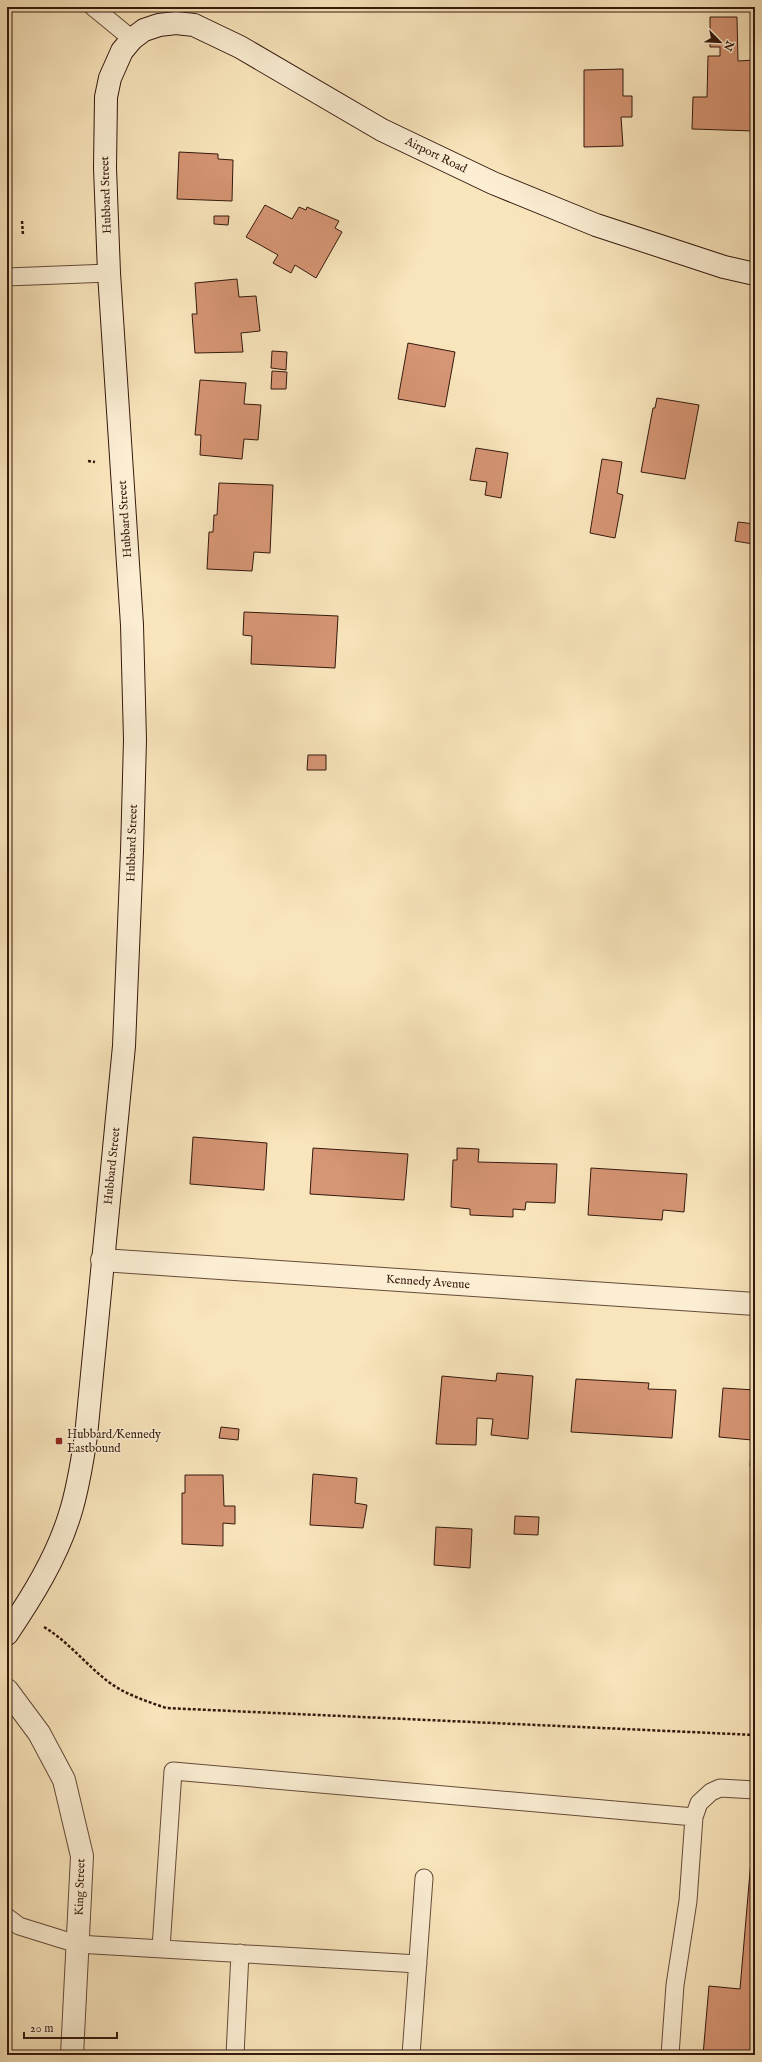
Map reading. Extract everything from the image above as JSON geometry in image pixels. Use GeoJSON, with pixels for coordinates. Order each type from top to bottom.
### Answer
{"type":"FeatureCollection","features":[{"type":"Feature","properties":{"kind":"street","name":"Airport Road"},"geometry":{"type":"LineString","coordinates":[[132,38],[144,30],[159,25],[176,23],[194,25],[240,47],[382,130],[493,183],[596,225],[724,267],[755,274]]}},
{"type":"Feature","properties":{"kind":"street","name":"Hubbard Street"},"geometry":{"type":"LineString","coordinates":[[7,1634],[21,1614],[56,1552],[70,1515],[80,1477],[86,1436],[124,1046],[135,740],[132,625],[109,273],[105,168],[106,97],[110,78],[117,62],[132,38]]}},
{"type":"Feature","properties":{"kind":"street","name":"Kennedy Avenue"},"geometry":{"type":"LineString","coordinates":[[102,1260],[755,1304]]}},
{"type":"Feature","properties":{"kind":"street","name":"King Street"},"geometry":{"type":"LineString","coordinates":[[7,1690],[39,1733],[64,1780],[82,1856],[72,2055]]}},
{"type":"Feature","properties":{"kind":"lane"},"geometry":{"type":"LineString","coordinates":[[93,7],[132,38]]}},
{"type":"Feature","properties":{"kind":"lane"},"geometry":{"type":"LineString","coordinates":[[7,277],[109,273]]}},
{"type":"Feature","properties":{"kind":"lane"},"geometry":{"type":"LineString","coordinates":[[161,1948],[173,1771],[694,1817]]}},
{"type":"Feature","properties":{"kind":"lane"},"geometry":{"type":"LineString","coordinates":[[670,2055],[675,1985],[688,1901],[694,1817],[699,1803],[711,1792],[720,1788],[755,1790]]}},
{"type":"Feature","properties":{"kind":"lane"},"geometry":{"type":"LineString","coordinates":[[412,2055],[424,1878]]}},
{"type":"Feature","properties":{"kind":"lane"},"geometry":{"type":"LineString","coordinates":[[7,1917],[19,1926],[78,1944],[418,1964]]}},
{"type":"Feature","properties":{"kind":"lane"},"geometry":{"type":"LineString","coordinates":[[235,2055],[240,1953]]}},
{"type":"Feature","properties":{"kind":"path"},"geometry":{"type":"LineString","coordinates":[[22,221],[23,235]]}},
{"type":"Feature","properties":{"kind":"path"},"geometry":{"type":"LineString","coordinates":[[21,1614],[60,1636],[110,1683],[136,1699],[166,1708],[755,1735]]}},
{"type":"Feature","properties":{"kind":"building"},"geometry":{"type":"Polygon","coordinates":[[[710,17],[737,17],[738,61],[755,60],[755,131],[692,129],[693,97],[707,97],[708,56],[720,56],[720,47],[710,47],[710,17]]]}},
{"type":"Feature","properties":{"kind":"building"},"geometry":{"type":"Polygon","coordinates":[[[623,69],[623,96],[632,96],[632,117],[621,117],[623,146],[584,147],[584,70],[623,69]]]}},
{"type":"Feature","properties":{"kind":"building"},"geometry":{"type":"Polygon","coordinates":[[[179,152],[218,154],[218,159],[233,160],[232,201],[177,199],[179,152]]]}},
{"type":"Feature","properties":{"kind":"building"},"geometry":{"type":"Polygon","coordinates":[[[265,205],[292,219],[299,207],[306,210],[307,207],[339,221],[335,228],[342,232],[316,278],[295,265],[291,273],[273,263],[278,255],[246,237],[265,205]]]}},
{"type":"Feature","properties":{"kind":"building"},"geometry":{"type":"Polygon","coordinates":[[[214,216],[229,216],[228,225],[214,224],[214,216]]]}},
{"type":"Feature","properties":{"kind":"building"},"geometry":{"type":"Polygon","coordinates":[[[237,279],[239,297],[256,296],[260,331],[241,333],[243,352],[195,353],[192,314],[197,314],[195,283],[237,279]]]}},
{"type":"Feature","properties":{"kind":"building"},"geometry":{"type":"Polygon","coordinates":[[[408,343],[455,352],[445,407],[398,399],[408,343]]]}},
{"type":"Feature","properties":{"kind":"building"},"geometry":{"type":"Polygon","coordinates":[[[272,351],[287,352],[286,370],[271,368],[272,351]]]}},
{"type":"Feature","properties":{"kind":"building"},"geometry":{"type":"Polygon","coordinates":[[[272,371],[287,372],[286,389],[271,389],[272,371]]]}},
{"type":"Feature","properties":{"kind":"building"},"geometry":{"type":"Polygon","coordinates":[[[200,380],[246,383],[244,404],[261,405],[258,440],[244,439],[242,459],[200,455],[201,435],[195,435],[200,380]]]}},
{"type":"Feature","properties":{"kind":"building"},"geometry":{"type":"Polygon","coordinates":[[[657,398],[699,405],[685,479],[641,472],[653,408],[655,408],[657,398]]]}},
{"type":"Feature","properties":{"kind":"building"},"geometry":{"type":"Polygon","coordinates":[[[476,448],[508,453],[501,498],[485,495],[487,482],[470,480],[476,448]]]}},
{"type":"Feature","properties":{"kind":"building"},"geometry":{"type":"Polygon","coordinates":[[[602,459],[622,462],[617,493],[623,495],[615,538],[590,533],[602,459]]]}},
{"type":"Feature","properties":{"kind":"building"},"geometry":{"type":"Polygon","coordinates":[[[219,483],[273,485],[270,553],[254,552],[252,571],[207,569],[209,532],[213,532],[214,515],[217,515],[219,483]]]}},
{"type":"Feature","properties":{"kind":"building"},"geometry":{"type":"Polygon","coordinates":[[[738,522],[755,524],[753,544],[735,541],[738,522]]]}},
{"type":"Feature","properties":{"kind":"building"},"geometry":{"type":"Polygon","coordinates":[[[244,612],[338,616],[335,668],[251,664],[252,636],[243,635],[244,612]]]}},
{"type":"Feature","properties":{"kind":"building"},"geometry":{"type":"Polygon","coordinates":[[[308,755],[326,755],[326,770],[307,770],[308,755]]]}},
{"type":"Feature","properties":{"kind":"building"},"geometry":{"type":"Polygon","coordinates":[[[193,1137],[267,1143],[264,1190],[190,1184],[193,1137]]]}},
{"type":"Feature","properties":{"kind":"building"},"geometry":{"type":"Polygon","coordinates":[[[313,1148],[408,1154],[404,1200],[310,1194],[313,1148]]]}},
{"type":"Feature","properties":{"kind":"building"},"geometry":{"type":"Polygon","coordinates":[[[457,1148],[479,1149],[478,1162],[557,1164],[555,1203],[526,1202],[525,1210],[513,1209],[513,1217],[470,1215],[470,1209],[451,1207],[453,1160],[457,1160],[457,1148]]]}},
{"type":"Feature","properties":{"kind":"building"},"geometry":{"type":"Polygon","coordinates":[[[591,1168],[687,1174],[684,1212],[663,1210],[662,1220],[588,1215],[591,1168]]]}},
{"type":"Feature","properties":{"kind":"building"},"geometry":{"type":"Polygon","coordinates":[[[497,1373],[533,1376],[528,1439],[491,1435],[493,1419],[477,1418],[476,1445],[436,1444],[442,1376],[496,1381],[497,1373]]]}},
{"type":"Feature","properties":{"kind":"building"},"geometry":{"type":"Polygon","coordinates":[[[576,1379],[649,1383],[648,1389],[676,1390],[672,1438],[571,1432],[576,1379]]]}},
{"type":"Feature","properties":{"kind":"building"},"geometry":{"type":"Polygon","coordinates":[[[723,1388],[755,1390],[755,1466],[750,1466],[752,1440],[719,1437],[723,1388]]]}},
{"type":"Feature","properties":{"kind":"building"},"geometry":{"type":"Polygon","coordinates":[[[221,1427],[239,1429],[238,1440],[219,1438],[221,1427]]]}},
{"type":"Feature","properties":{"kind":"building"},"geometry":{"type":"Polygon","coordinates":[[[313,1474],[357,1478],[355,1503],[367,1505],[363,1528],[310,1525],[313,1474]]]}},
{"type":"Feature","properties":{"kind":"building"},"geometry":{"type":"Polygon","coordinates":[[[185,1475],[223,1475],[224,1506],[235,1506],[235,1524],[223,1523],[223,1546],[182,1544],[182,1493],[185,1493],[185,1475]]]}},
{"type":"Feature","properties":{"kind":"building"},"geometry":{"type":"Polygon","coordinates":[[[515,1516],[539,1517],[538,1535],[514,1534],[515,1516]]]}},
{"type":"Feature","properties":{"kind":"building"},"geometry":{"type":"Polygon","coordinates":[[[436,1527],[472,1529],[470,1568],[434,1565],[436,1527]]]}},
{"type":"Feature","properties":{"kind":"building"},"geometry":{"type":"Polygon","coordinates":[[[753,1837],[755,1837],[755,2055],[703,2055],[709,1986],[740,1989],[753,1837]]]}},
{"type":"Feature","properties":{"kind":"place","name":"Hubbard/Kennedy Eastbound"},"geometry":{"type":"Point","coordinates":[59,1441]}}]}
